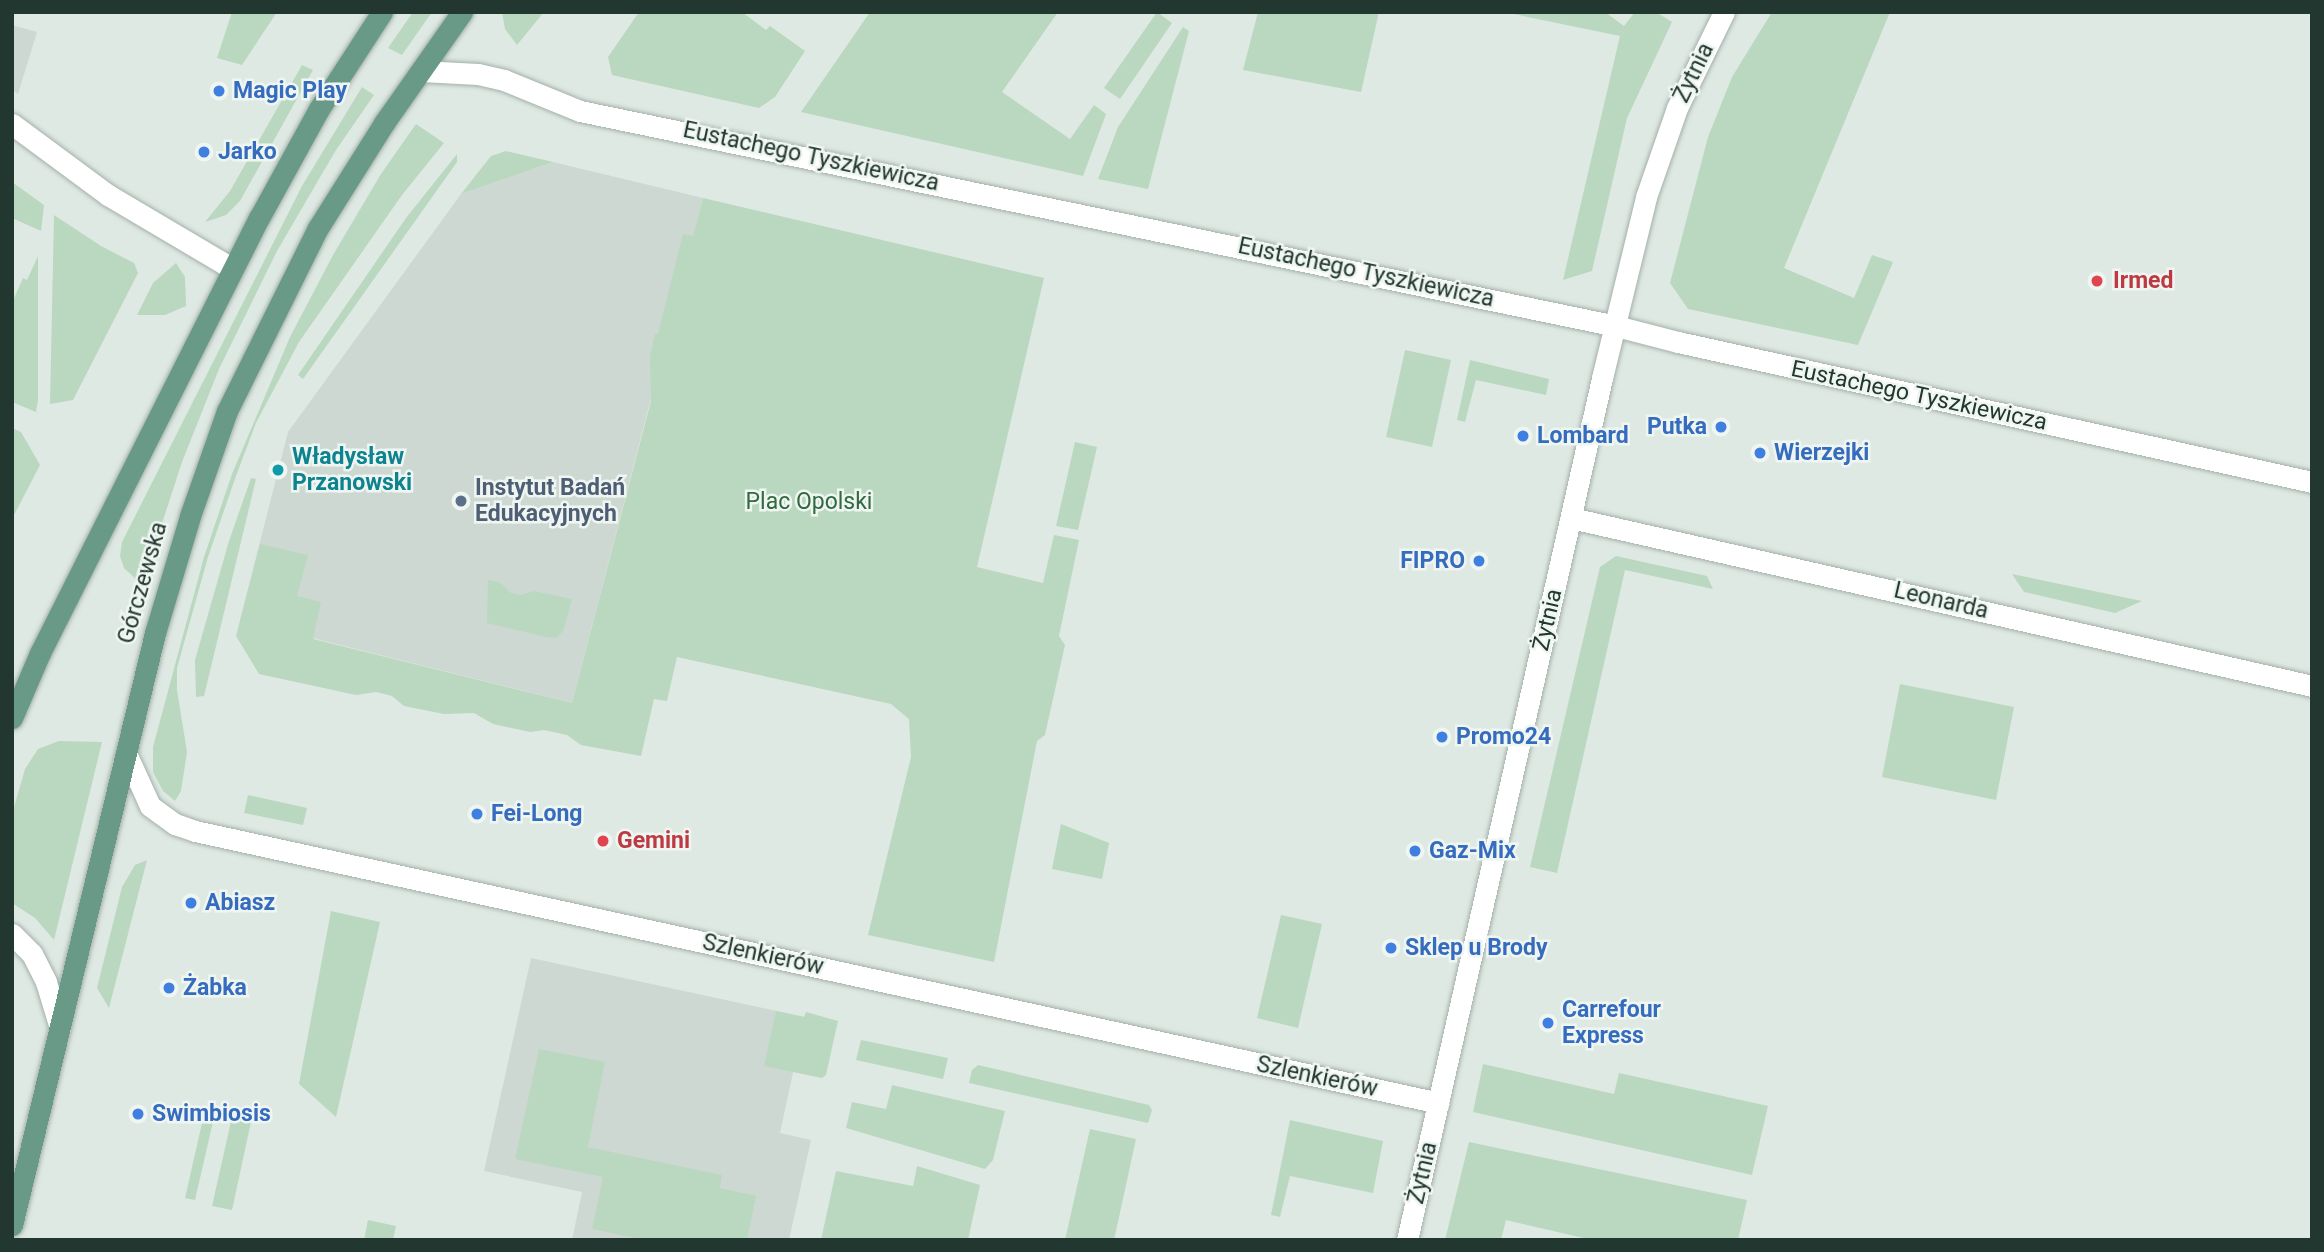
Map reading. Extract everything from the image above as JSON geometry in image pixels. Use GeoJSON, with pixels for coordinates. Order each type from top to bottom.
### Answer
{"type":"FeatureCollection","features":[{"type":"Feature","properties":{"kind":"main road"},"geometry":{"type":"LineString","coordinates":[[12,718],[40,653],[233,269],[313,120],[382,12]]}},
{"type":"Feature","properties":{"kind":"main road","name":"Górczewska"},"geometry":{"type":"LineString","coordinates":[[12,1225],[125,753],[166,594],[227,411],[318,228],[384,123],[462,12]]}},
{"type":"Feature","properties":{"kind":"street","name":"Żytnia"},"geometry":{"type":"LineString","coordinates":[[1407,1240],[1570,518],[1646,197],[1677,108],[1724,12]]}},
{"type":"Feature","properties":{"kind":"street","name":"Eustachego Tyszkiewicza"},"geometry":{"type":"LineString","coordinates":[[421,71],[478,74],[503,80],[580,111],[1616,326],[2312,482]]}},
{"type":"Feature","properties":{"kind":"street"},"geometry":{"type":"LineString","coordinates":[[12,124],[108,195],[233,269]]}},
{"type":"Feature","properties":{"kind":"street","name":"Leonarda"},"geometry":{"type":"LineString","coordinates":[[1570,518],[2312,686]]}},
{"type":"Feature","properties":{"kind":"street","name":"Szlenkierów"},"geometry":{"type":"LineString","coordinates":[[125,753],[150,806],[175,824],[195,831],[1439,1103]]}},
{"type":"Feature","properties":{"kind":"street"},"geometry":{"type":"LineString","coordinates":[[12,933],[32,954],[46,982],[60,1028]]}},
{"type":"Feature","properties":{"kind":"shaded area"},"geometry":{"type":"Polygon","coordinates":[[[12,25],[37,32],[18,94],[12,90],[12,25]]]}},
{"type":"Feature","properties":{"kind":"shaded area"},"geometry":{"type":"Polygon","coordinates":[[[553,162],[703,198],[572,703],[240,620],[288,432],[461,194],[553,162]]]}},
{"type":"Feature","properties":{"kind":"shaded area"},"geometry":{"type":"Polygon","coordinates":[[[531,958],[805,1017],[780,1133],[811,1140],[789,1240],[572,1240],[582,1192],[484,1171],[531,958]]]}},
{"type":"Feature","properties":{"kind":"green space"},"geometry":{"type":"Polygon","coordinates":[[[232,12],[277,12],[242,65],[217,58],[232,12]]]}},
{"type":"Feature","properties":{"kind":"green space"},"geometry":{"type":"Polygon","coordinates":[[[413,12],[432,12],[402,55],[388,48],[413,12]]]}},
{"type":"Feature","properties":{"kind":"green space"},"geometry":{"type":"Polygon","coordinates":[[[502,12],[544,12],[517,45],[505,29],[502,12]]]}},
{"type":"Feature","properties":{"kind":"green space"},"geometry":{"type":"Polygon","coordinates":[[[639,12],[742,12],[766,30],[770,26],[805,51],[775,97],[759,108],[612,75],[608,57],[639,12]]]}},
{"type":"Feature","properties":{"kind":"green space"},"geometry":{"type":"Polygon","coordinates":[[[870,12],[1058,12],[1002,92],[1070,139],[1094,105],[1106,114],[1083,176],[801,112],[870,12]]]}},
{"type":"Feature","properties":{"kind":"green space"},"geometry":{"type":"Polygon","coordinates":[[[1157,12],[1172,23],[1120,99],[1104,88],[1157,12]]]}},
{"type":"Feature","properties":{"kind":"green space"},"geometry":{"type":"Polygon","coordinates":[[[1258,12],[1379,12],[1361,92],[1243,70],[1258,12]]]}},
{"type":"Feature","properties":{"kind":"green space"},"geometry":{"type":"Polygon","coordinates":[[[1504,12],[1605,12],[1624,26],[1635,12],[1656,12],[1672,22],[1627,118],[1592,271],[1563,280],[1620,36],[1504,12]]]}},
{"type":"Feature","properties":{"kind":"green space"},"geometry":{"type":"Polygon","coordinates":[[[1772,12],[1890,12],[1784,268],[1854,298],[1872,255],[1893,262],[1858,345],[1688,309],[1670,283],[1708,137],[1732,77],[1772,12]]]}},
{"type":"Feature","properties":{"kind":"green space"},"geometry":{"type":"Polygon","coordinates":[[[1183,27],[1189,31],[1148,189],[1098,179],[1118,127],[1183,27]]]}},
{"type":"Feature","properties":{"kind":"green space"},"geometry":{"type":"Polygon","coordinates":[[[302,65],[313,70],[240,201],[226,215],[205,222],[230,191],[302,65]]]}},
{"type":"Feature","properties":{"kind":"green space"},"geometry":{"type":"Polygon","coordinates":[[[362,87],[374,95],[336,150],[277,251],[219,369],[182,462],[142,585],[124,568],[120,556],[122,542],[302,186],[362,87]]]}},
{"type":"Feature","properties":{"kind":"green space"},"geometry":{"type":"Polygon","coordinates":[[[416,124],[444,143],[402,195],[299,342],[256,423],[236,476],[208,557],[177,668],[177,690],[187,752],[181,791],[175,801],[163,791],[153,772],[153,747],[204,557],[232,474],[290,337],[333,255],[381,174],[416,124]]]}},
{"type":"Feature","properties":{"kind":"green space"},"geometry":{"type":"Polygon","coordinates":[[[506,151],[553,162],[461,194],[491,156],[506,151]]]}},
{"type":"Feature","properties":{"kind":"green space"},"geometry":{"type":"Polygon","coordinates":[[[457,154],[457,162],[303,379],[298,375],[406,218],[457,154]]]}},
{"type":"Feature","properties":{"kind":"green space"},"geometry":{"type":"Polygon","coordinates":[[[12,182],[44,205],[41,231],[12,218],[12,182]]]}},
{"type":"Feature","properties":{"kind":"green space","name":"Plac Opolski"},"geometry":{"type":"Polygon","coordinates":[[[703,198],[1044,278],[977,567],[1043,583],[1054,535],[1079,540],[1059,636],[1065,645],[1045,735],[1037,741],[994,962],[868,935],[911,757],[909,719],[891,704],[677,657],[667,701],[654,699],[641,756],[581,745],[567,735],[544,730],[530,732],[493,724],[474,713],[444,714],[404,706],[392,696],[376,692],[356,695],[259,674],[236,636],[260,544],[308,555],[297,596],[321,602],[313,639],[572,703],[651,401],[650,356],[655,334],[658,334],[683,234],[693,236],[703,198]]]}},
{"type":"Feature","properties":{"kind":"green space"},"geometry":{"type":"Polygon","coordinates":[[[54,215],[101,246],[134,263],[138,273],[73,400],[50,404],[54,215]]]}},
{"type":"Feature","properties":{"kind":"green space"},"geometry":{"type":"Polygon","coordinates":[[[38,256],[36,412],[12,402],[12,303],[23,278],[27,280],[38,256]]]}},
{"type":"Feature","properties":{"kind":"green space"},"geometry":{"type":"Polygon","coordinates":[[[176,263],[185,277],[186,306],[165,315],[137,315],[153,283],[176,263]]]}},
{"type":"Feature","properties":{"kind":"green space"},"geometry":{"type":"Polygon","coordinates":[[[1405,350],[1451,360],[1432,447],[1386,437],[1405,350]]]}},
{"type":"Feature","properties":{"kind":"green space"},"geometry":{"type":"Polygon","coordinates":[[[1470,360],[1549,379],[1546,395],[1476,380],[1465,422],[1457,420],[1470,360]]]}},
{"type":"Feature","properties":{"kind":"green space"},"geometry":{"type":"Polygon","coordinates":[[[12,428],[21,432],[40,465],[12,519],[12,428]]]}},
{"type":"Feature","properties":{"kind":"green space"},"geometry":{"type":"Polygon","coordinates":[[[1075,442],[1097,447],[1078,530],[1056,526],[1075,442]]]}},
{"type":"Feature","properties":{"kind":"green space"},"geometry":{"type":"Polygon","coordinates":[[[251,478],[256,479],[204,696],[196,697],[195,660],[229,541],[251,478]]]}},
{"type":"Feature","properties":{"kind":"green space"},"geometry":{"type":"Polygon","coordinates":[[[1616,556],[1707,576],[1713,589],[1625,570],[1557,873],[1530,867],[1600,567],[1616,556]]]}},
{"type":"Feature","properties":{"kind":"green space"},"geometry":{"type":"Polygon","coordinates":[[[2012,574],[2142,601],[2115,613],[2024,592],[2012,574]]]}},
{"type":"Feature","properties":{"kind":"green space"},"geometry":{"type":"Polygon","coordinates":[[[488,580],[501,583],[511,593],[520,595],[534,591],[572,599],[564,629],[557,638],[487,623],[488,580]]]}},
{"type":"Feature","properties":{"kind":"green space"},"geometry":{"type":"Polygon","coordinates":[[[1900,684],[2014,707],[1996,800],[1882,777],[1900,684]]]}},
{"type":"Feature","properties":{"kind":"green space"},"geometry":{"type":"Polygon","coordinates":[[[59,741],[102,742],[54,940],[35,918],[12,903],[12,814],[25,769],[38,749],[59,741]]]}},
{"type":"Feature","properties":{"kind":"green space"},"geometry":{"type":"Polygon","coordinates":[[[248,795],[307,808],[303,825],[244,813],[248,795]]]}},
{"type":"Feature","properties":{"kind":"green space"},"geometry":{"type":"Polygon","coordinates":[[[1061,824],[1109,843],[1102,879],[1052,869],[1061,824]]]}},
{"type":"Feature","properties":{"kind":"green space"},"geometry":{"type":"Polygon","coordinates":[[[147,860],[109,1008],[97,988],[122,887],[135,865],[147,860]]]}},
{"type":"Feature","properties":{"kind":"green space"},"geometry":{"type":"Polygon","coordinates":[[[331,911],[380,922],[336,1117],[299,1084],[331,911]]]}},
{"type":"Feature","properties":{"kind":"green space"},"geometry":{"type":"Polygon","coordinates":[[[1281,915],[1322,924],[1298,1028],[1257,1018],[1281,915]]]}},
{"type":"Feature","properties":{"kind":"green space"},"geometry":{"type":"Polygon","coordinates":[[[776,1011],[804,1017],[806,1012],[838,1021],[826,1075],[822,1078],[764,1066],[776,1011]]]}},
{"type":"Feature","properties":{"kind":"green space"},"geometry":{"type":"Polygon","coordinates":[[[861,1040],[948,1058],[943,1079],[856,1060],[861,1040]]]}},
{"type":"Feature","properties":{"kind":"green space"},"geometry":{"type":"Polygon","coordinates":[[[539,1049],[605,1062],[588,1147],[722,1175],[720,1188],[756,1196],[747,1240],[644,1240],[592,1229],[603,1177],[515,1159],[539,1049]]]}},
{"type":"Feature","properties":{"kind":"green space"},"geometry":{"type":"Polygon","coordinates":[[[1483,1064],[1614,1094],[1619,1073],[1768,1106],[1752,1175],[1473,1112],[1483,1064]]]}},
{"type":"Feature","properties":{"kind":"green space"},"geometry":{"type":"Polygon","coordinates":[[[978,1065],[1149,1105],[1152,1110],[1148,1123],[969,1083],[972,1070],[978,1065]]]}},
{"type":"Feature","properties":{"kind":"green space"},"geometry":{"type":"Polygon","coordinates":[[[892,1085],[1005,1111],[993,1160],[985,1169],[846,1128],[852,1102],[886,1109],[892,1085]]]}},
{"type":"Feature","properties":{"kind":"green space"},"geometry":{"type":"Polygon","coordinates":[[[205,1110],[215,1113],[195,1200],[185,1198],[205,1110]]]}},
{"type":"Feature","properties":{"kind":"green space"},"geometry":{"type":"Polygon","coordinates":[[[232,1117],[251,1122],[232,1210],[212,1206],[232,1117]]]}},
{"type":"Feature","properties":{"kind":"green space"},"geometry":{"type":"Polygon","coordinates":[[[1290,1120],[1383,1141],[1373,1193],[1290,1176],[1280,1217],[1271,1215],[1290,1120]]]}},
{"type":"Feature","properties":{"kind":"green space"},"geometry":{"type":"Polygon","coordinates":[[[1090,1129],[1136,1139],[1114,1240],[1065,1240],[1090,1129]]]}},
{"type":"Feature","properties":{"kind":"green space"},"geometry":{"type":"Polygon","coordinates":[[[1469,1142],[1747,1200],[1738,1240],[1592,1240],[1506,1220],[1501,1240],[1445,1240],[1469,1142]]]}},
{"type":"Feature","properties":{"kind":"green space"},"geometry":{"type":"Polygon","coordinates":[[[917,1166],[980,1185],[968,1240],[821,1240],[836,1171],[913,1186],[917,1166]]]}},
{"type":"Feature","properties":{"kind":"green space"},"geometry":{"type":"Polygon","coordinates":[[[368,1220],[396,1226],[393,1240],[364,1240],[368,1220]]]}},
{"type":"Feature","properties":{"kind":"place","name":"Magic Play"},"geometry":{"type":"Point","coordinates":[219,91]}},
{"type":"Feature","properties":{"kind":"place","name":"Jarko"},"geometry":{"type":"Point","coordinates":[204,152]}},
{"type":"Feature","properties":{"kind":"place","name":"Irmed"},"geometry":{"type":"Point","coordinates":[2097,281]}},
{"type":"Feature","properties":{"kind":"place","name":"Putka"},"geometry":{"type":"Point","coordinates":[1721,427]}},
{"type":"Feature","properties":{"kind":"place","name":"Lombard"},"geometry":{"type":"Point","coordinates":[1523,436]}},
{"type":"Feature","properties":{"kind":"place","name":"Wierzejki"},"geometry":{"type":"Point","coordinates":[1760,453]}},
{"type":"Feature","properties":{"kind":"place","name":"Władysław Przanowski"},"geometry":{"type":"Point","coordinates":[278,470]}},
{"type":"Feature","properties":{"kind":"place","name":"Instytut Badań Edukacyjnych"},"geometry":{"type":"Point","coordinates":[461,501]}},
{"type":"Feature","properties":{"kind":"place","name":"FIPRO"},"geometry":{"type":"Point","coordinates":[1479,561]}},
{"type":"Feature","properties":{"kind":"place","name":"Promo24"},"geometry":{"type":"Point","coordinates":[1442,737]}},
{"type":"Feature","properties":{"kind":"place","name":"Fei-Long"},"geometry":{"type":"Point","coordinates":[477,814]}},
{"type":"Feature","properties":{"kind":"place","name":"Gemini"},"geometry":{"type":"Point","coordinates":[603,841]}},
{"type":"Feature","properties":{"kind":"place","name":"Gaz-Mix"},"geometry":{"type":"Point","coordinates":[1415,851]}},
{"type":"Feature","properties":{"kind":"place","name":"Abiasz"},"geometry":{"type":"Point","coordinates":[191,903]}},
{"type":"Feature","properties":{"kind":"place","name":"Sklep u Brody"},"geometry":{"type":"Point","coordinates":[1391,948]}},
{"type":"Feature","properties":{"kind":"place","name":"Żabka"},"geometry":{"type":"Point","coordinates":[169,988]}},
{"type":"Feature","properties":{"kind":"place","name":"Carrefour Express"},"geometry":{"type":"Point","coordinates":[1548,1023]}},
{"type":"Feature","properties":{"kind":"place","name":"Swimbiosis"},"geometry":{"type":"Point","coordinates":[138,1114]}}]}
